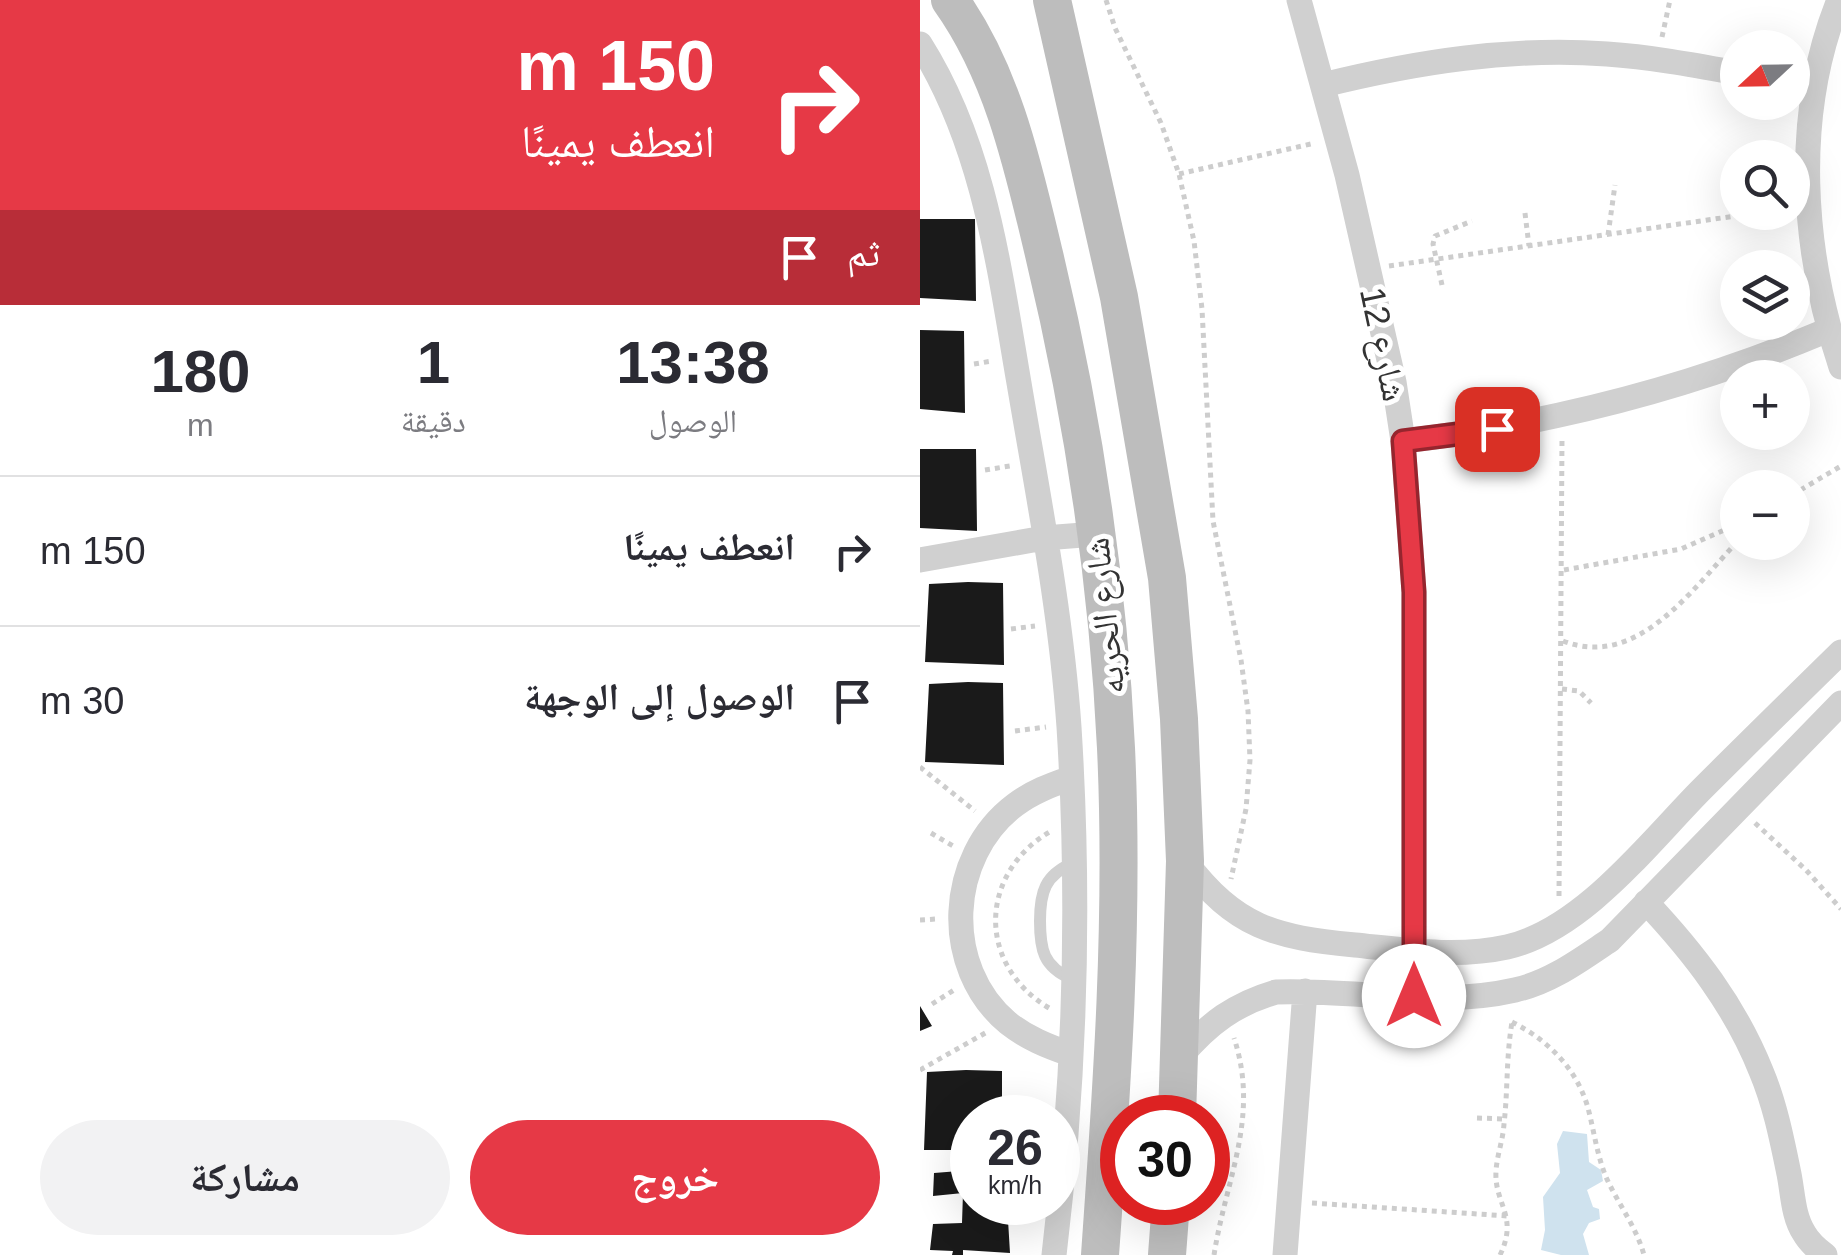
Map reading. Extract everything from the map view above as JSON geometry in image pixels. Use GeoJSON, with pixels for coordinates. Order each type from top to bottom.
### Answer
{"type":"FeatureCollection","features":[{"type":"Feature","properties":{"kind":"main road","name":"شارع الحريه"},"geometry":{"type":"LineString","coordinates":[[1052,0],[1119,297],[1167,578],[1185,861],[1178,1095]]}},
{"type":"Feature","properties":{"kind":"main road","name":"شارع الحريه"},"geometry":{"type":"LineString","coordinates":[[960,5],[1008,118],[1024,172],[1084,447],[1103,585],[1116,748],[1118,862],[1113,1075],[1100,1255]]}},
{"type":"Feature","properties":{"kind":"main road"},"geometry":{"type":"LineString","coordinates":[[1167,1255],[1169,1225]]}},
{"type":"Feature","properties":{"kind":"street","name":"شارع 12"},"geometry":{"type":"LineString","coordinates":[[1299,0],[1369,269],[1403,441],[1414,592],[1414,996]]}},
{"type":"Feature","properties":{"kind":"street"},"geometry":{"type":"LineString","coordinates":[[1810,74],[1838,0]]}},
{"type":"Feature","properties":{"kind":"street"},"geometry":{"type":"LineString","coordinates":[[920,44],[956,113],[976,170],[999,262],[1064,674],[1071,778],[1072,979],[1054,1255]]}},
{"type":"Feature","properties":{"kind":"street"},"geometry":{"type":"LineString","coordinates":[[1323,84],[1462,57],[1533,52],[1658,59],[1720,70]]}},
{"type":"Feature","properties":{"kind":"street"},"geometry":{"type":"LineString","coordinates":[[1805,120],[1815,268],[1828,330],[1841,367]]}},
{"type":"Feature","properties":{"kind":"street"},"geometry":{"type":"LineString","coordinates":[[1403,441],[1562,417],[1711,376],[1828,330]]}},
{"type":"Feature","properties":{"kind":"street"},"geometry":{"type":"LineString","coordinates":[[920,560],[1044,538],[1096,534]]}},
{"type":"Feature","properties":{"kind":"street"},"geometry":{"type":"LineString","coordinates":[[1185,861],[1224,905],[1278,934],[1461,954],[1507,947],[1559,924],[1590,904],[1841,652]]}},
{"type":"Feature","properties":{"kind":"street"},"geometry":{"type":"LineString","coordinates":[[1181,1056],[1222,1014],[1248,1000],[1276,992],[1466,998],[1518,990],[1567,970],[1610,940],[1841,703]]}},
{"type":"Feature","properties":{"kind":"street"},"geometry":{"type":"LineString","coordinates":[[1070,1054],[1033,1041],[988,1001],[974,978],[962,942],[960,918],[964,884],[973,857],[994,825],[1027,797],[1071,778]]}},
{"type":"Feature","properties":{"kind":"street"},"geometry":{"type":"LineString","coordinates":[[1646,902],[1714,981],[1741,1026],[1778,1122],[1796,1216],[1804,1233],[1825,1255]]}},
{"type":"Feature","properties":{"kind":"street"},"geometry":{"type":"LineString","coordinates":[[1284,1255],[1305,991]]}},
{"type":"Feature","properties":{"kind":"path"},"geometry":{"type":"LineString","coordinates":[[1106,0],[1115,28],[1161,123],[1194,241],[1202,309],[1212,522],[1248,711],[1246,810],[1224,905]]}},
{"type":"Feature","properties":{"kind":"path"},"geometry":{"type":"LineString","coordinates":[[1658,59],[1670,0]]}},
{"type":"Feature","properties":{"kind":"path"},"geometry":{"type":"LineString","coordinates":[[1178,174],[1337,138]]}},
{"type":"Feature","properties":{"kind":"path"},"geometry":{"type":"LineString","coordinates":[[1608,235],[1614,184]]}},
{"type":"Feature","properties":{"kind":"path"},"geometry":{"type":"LineString","coordinates":[[1525,213],[1529,246]]}},
{"type":"Feature","properties":{"kind":"path"},"geometry":{"type":"LineString","coordinates":[[1369,269],[1720,218]]}},
{"type":"Feature","properties":{"kind":"path"},"geometry":{"type":"LineString","coordinates":[[1442,285],[1435,236],[1472,221]]}},
{"type":"Feature","properties":{"kind":"path"},"geometry":{"type":"LineString","coordinates":[[1559,924],[1562,417]]}},
{"type":"Feature","properties":{"kind":"path"},"geometry":{"type":"LineString","coordinates":[[1810,485],[1841,466]]}},
{"type":"Feature","properties":{"kind":"path"},"geometry":{"type":"LineString","coordinates":[[1564,570],[1681,549],[1720,532]]}},
{"type":"Feature","properties":{"kind":"path"},"geometry":{"type":"LineString","coordinates":[[1563,641],[1600,647],[1640,636],[1663,620],[1720,560]]}},
{"type":"Feature","properties":{"kind":"path"},"geometry":{"type":"LineString","coordinates":[[1562,689],[1579,691],[1591,703]]}},
{"type":"Feature","properties":{"kind":"path"},"geometry":{"type":"LineString","coordinates":[[920,767],[994,825]]}},
{"type":"Feature","properties":{"kind":"path"},"geometry":{"type":"LineString","coordinates":[[1737,808],[1796,860],[1841,909]]}},
{"type":"Feature","properties":{"kind":"path"},"geometry":{"type":"LineString","coordinates":[[1500,1255],[1508,1232],[1508,1216],[1497,1187],[1505,1119],[1504,1080],[1518,990]]}},
{"type":"Feature","properties":{"kind":"path"},"geometry":{"type":"LineString","coordinates":[[1214,1255],[1244,1126],[1246,1097],[1243,1068],[1222,1014]]}},
{"type":"Feature","properties":{"kind":"path"},"geometry":{"type":"LineString","coordinates":[[920,1070],[1006,1021]]}},
{"type":"Feature","properties":{"kind":"path"},"geometry":{"type":"LineString","coordinates":[[1512,1022],[1549,1046],[1578,1083],[1602,1166],[1630,1218],[1644,1255]]}},
{"type":"Feature","properties":{"kind":"path"},"geometry":{"type":"LineString","coordinates":[[1477,1118],[1505,1119]]}},
{"type":"Feature","properties":{"kind":"path"},"geometry":{"type":"LineString","coordinates":[[1289,1202],[1508,1216]]}},
{"type":"Feature","properties":{"kind":"water"},"geometry":{"type":"Polygon","coordinates":[[[1563,1131],[1587,1134],[1589,1162],[1601,1170],[1603,1181],[1587,1190],[1593,1207],[1599,1209],[1600,1219],[1589,1223],[1583,1234],[1589,1255],[1541,1250],[1545,1230],[1543,1197],[1560,1173],[1557,1144],[1563,1131]]]}},
{"type":"Feature","properties":{"kind":"building"},"geometry":{"type":"Polygon","coordinates":[[[920,219],[975,219],[976,301],[920,298],[920,219]]]}},
{"type":"Feature","properties":{"kind":"building"},"geometry":{"type":"Polygon","coordinates":[[[920,330],[964,331],[965,413],[920,409],[920,330]]]}},
{"type":"Feature","properties":{"kind":"building"},"geometry":{"type":"Polygon","coordinates":[[[920,449],[976,449],[977,531],[920,528],[920,449]]]}},
{"type":"Feature","properties":{"kind":"building"},"geometry":{"type":"Polygon","coordinates":[[[1003,583],[1004,665],[925,662],[929,584],[1003,583]]]}},
{"type":"Feature","properties":{"kind":"building"},"geometry":{"type":"Polygon","coordinates":[[[1003,683],[1004,765],[925,762],[929,684],[1003,683]]]}},
{"type":"Feature","properties":{"kind":"building"},"geometry":{"type":"Polygon","coordinates":[[[920,1006],[932,1026],[920,1031],[920,1006]]]}},
{"type":"Feature","properties":{"kind":"building"},"geometry":{"type":"Polygon","coordinates":[[[1002,1071],[1002,1095],[950,1095],[950,1150],[924,1150],[927,1072],[1002,1071]]]}},
{"type":"Feature","properties":{"kind":"building"},"geometry":{"type":"Polygon","coordinates":[[[950,1172],[950,1194],[933,1196],[934,1173],[950,1172]]]}},
{"type":"Feature","properties":{"kind":"building"},"geometry":{"type":"Polygon","coordinates":[[[933,1224],[1008,1225],[1010,1253],[963,1250],[963,1255],[952,1255],[953,1251],[930,1250],[933,1224]]]}},
{"type":"Feature","properties":{"kind":"route"},"geometry":{"type":"LineString","coordinates":[[1414,996],[1414,592],[1403,441],[1497,429]]}}]}
